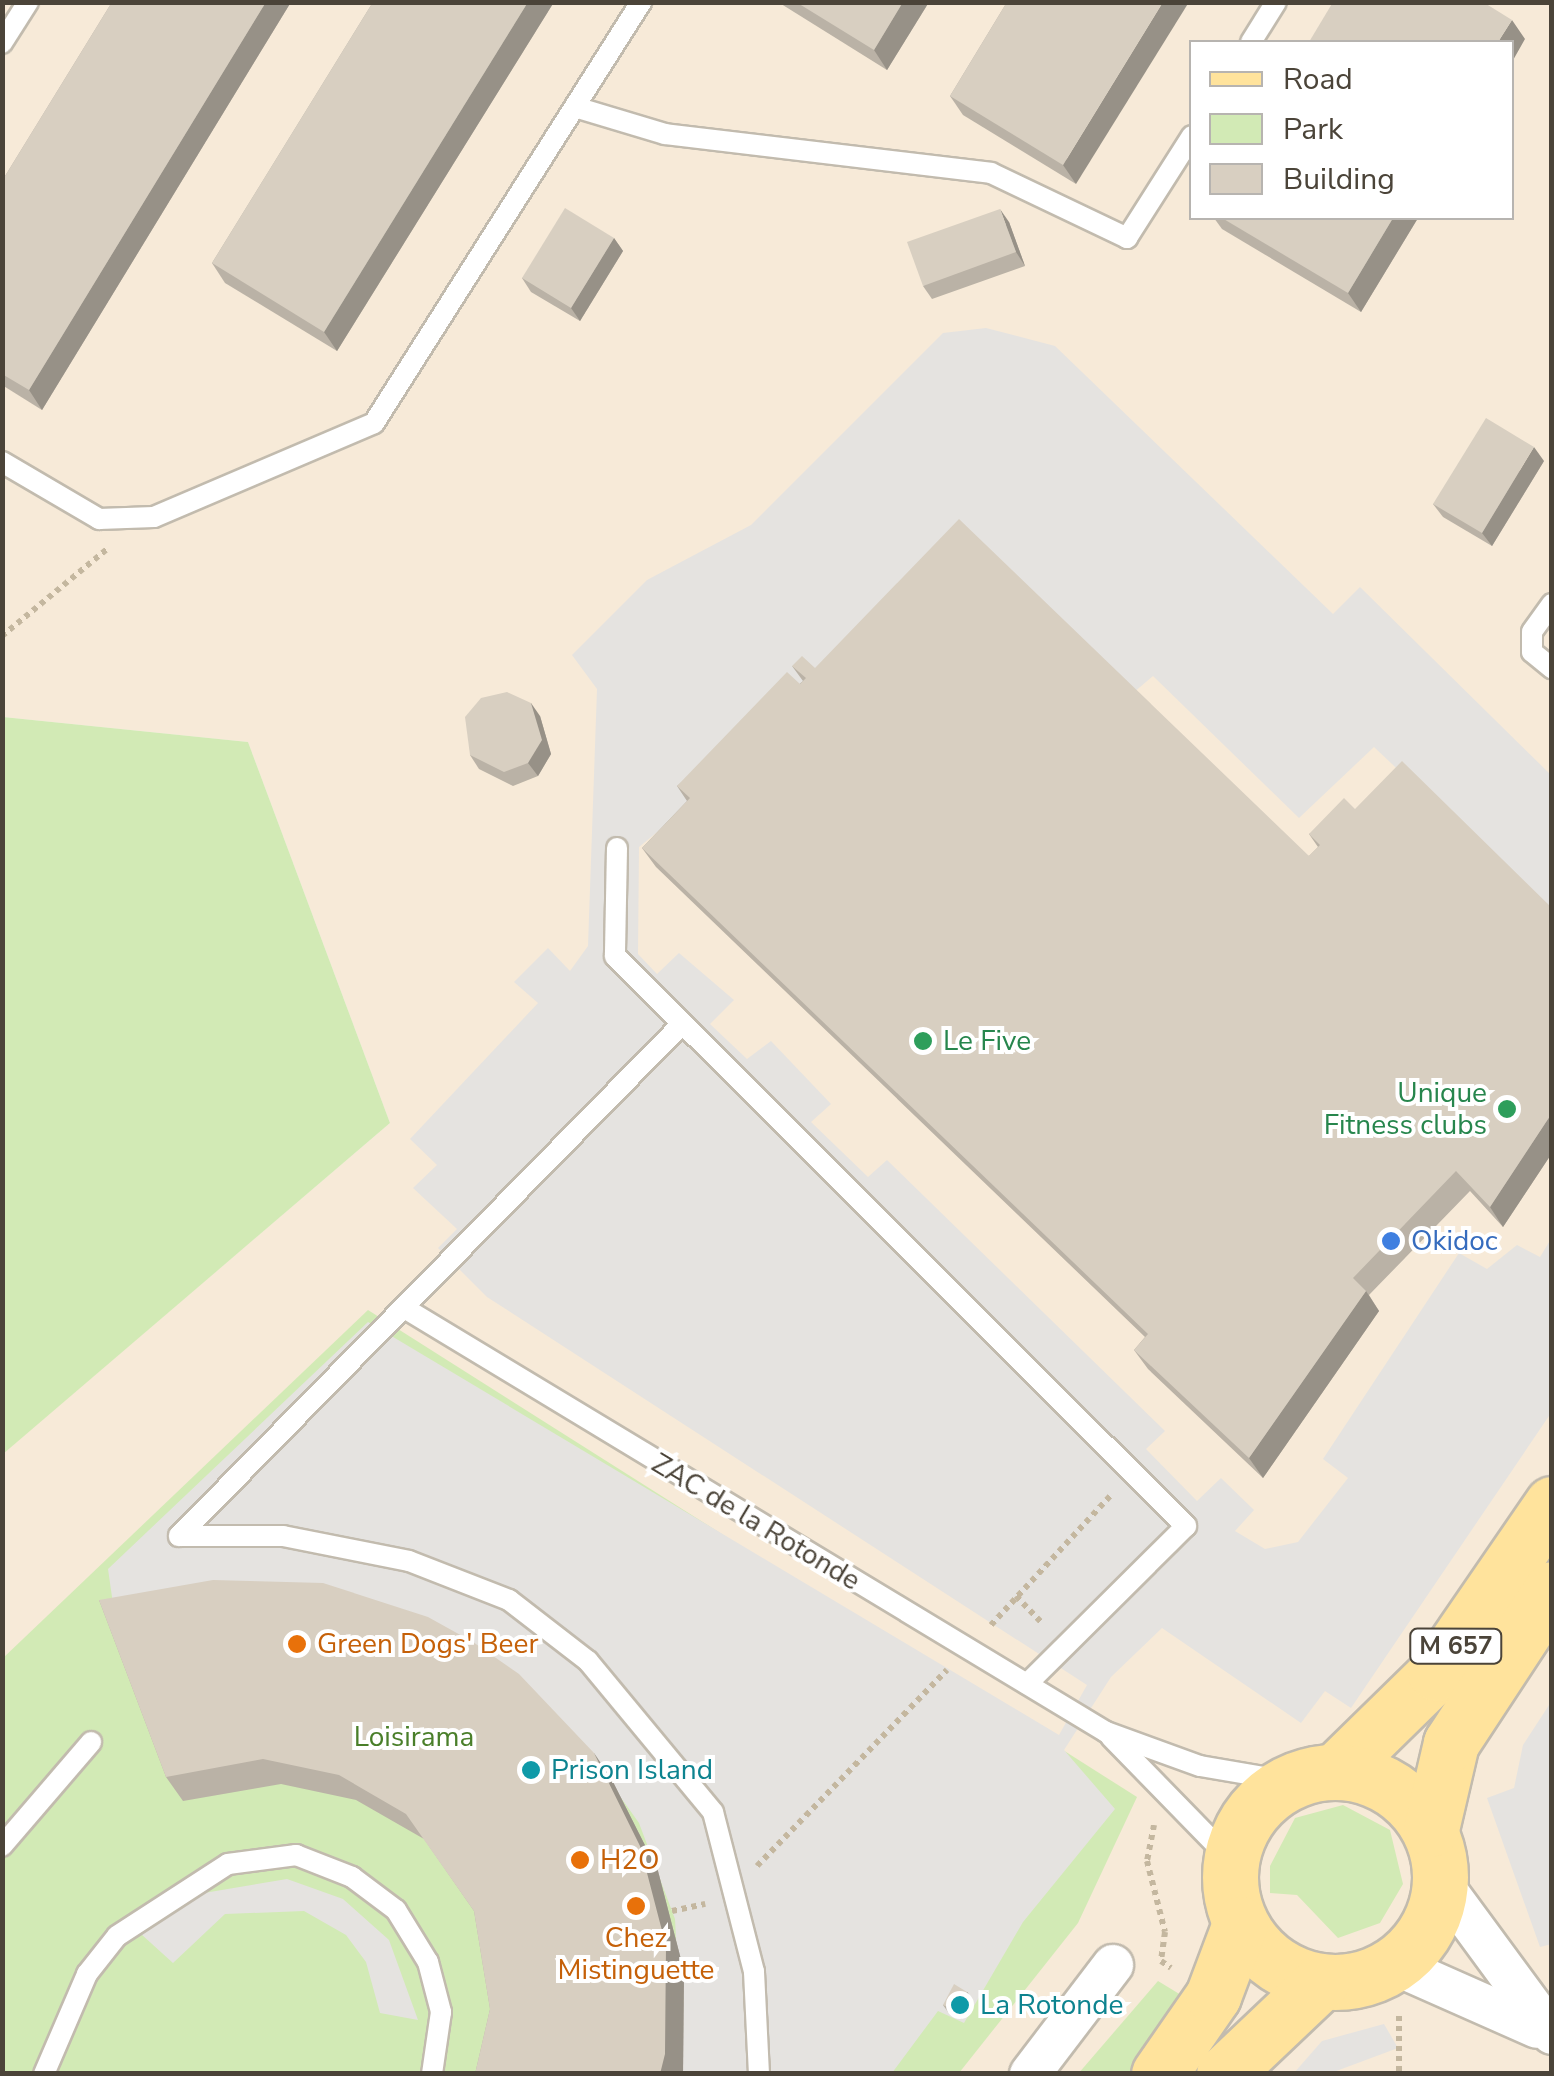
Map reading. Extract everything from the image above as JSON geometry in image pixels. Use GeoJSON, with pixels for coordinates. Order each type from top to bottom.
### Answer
{"type":"FeatureCollection","features":[{"type":"Feature","properties":{"kind":"main road","name":"M 657"},"geometry":{"type":"LineString","coordinates":[[1313,1775],[1436,1673],[1552,1504]]}},
{"type":"Feature","properties":{"kind":"main road","name":"M 657"},"geometry":{"type":"LineString","coordinates":[[1432,1829],[1451,1742],[1552,1589]]}},
{"type":"Feature","properties":{"kind":"main road"},"geometry":{"type":"LineString","coordinates":[[1313,1775],[1376,1777],[1432,1829],[1442,1884],[1428,1930],[1397,1984],[1360,1980],[1321,1982],[1260,1952],[1240,1924],[1230,1859],[1249,1814],[1313,1775]]}},
{"type":"Feature","properties":{"kind":"main road"},"geometry":{"type":"LineString","coordinates":[[1159,2074],[1213,1996],[1240,1924]]}},
{"type":"Feature","properties":{"kind":"main road"},"geometry":{"type":"LineString","coordinates":[[1224,2074],[1321,1982]]}},
{"type":"Feature","properties":{"kind":"street"},"geometry":{"type":"LineString","coordinates":[[1442,1884],[1552,2035]]}},
{"type":"Feature","properties":{"kind":"street"},"geometry":{"type":"LineString","coordinates":[[1030,2074],[1114,1966]]}},
{"type":"Feature","properties":{"kind":"street"},"geometry":{"type":"LineString","coordinates":[[1397,1984],[1552,2035]]}},
{"type":"Feature","properties":{"kind":"lane"},"geometry":{"type":"LineString","coordinates":[[2,43],[28,2]]}},
{"type":"Feature","properties":{"kind":"lane"},"geometry":{"type":"LineString","coordinates":[[2,462],[99,518],[154,517],[374,423],[641,2]]}},
{"type":"Feature","properties":{"kind":"lane"},"geometry":{"type":"LineString","coordinates":[[1251,40],[1276,2]]}},
{"type":"Feature","properties":{"kind":"lane"},"geometry":{"type":"LineString","coordinates":[[574,107],[665,134],[991,174],[1127,238],[1189,141]]}},
{"type":"Feature","properties":{"kind":"lane"},"geometry":{"type":"LineString","coordinates":[[1552,604],[1532,632],[1532,652],[1552,668]]}},
{"type":"Feature","properties":{"kind":"lane"},"geometry":{"type":"LineString","coordinates":[[617,848],[615,956],[1136,1469],[1186,1526],[1027,1684]]}},
{"type":"Feature","properties":{"kind":"lane"},"geometry":{"type":"LineString","coordinates":[[683,1022],[406,1309],[178,1536],[283,1536],[408,1562],[509,1600],[588,1661],[712,1812],[754,1972],[759,2074]]}},
{"type":"Feature","properties":{"kind":"lane","name":"ZAC de la Rotonde"},"geometry":{"type":"LineString","coordinates":[[406,1309],[1106,1732],[1200,1766],[1313,1775]]}},
{"type":"Feature","properties":{"kind":"lane","name":"ZAC de la Rotonde"},"geometry":{"type":"LineString","coordinates":[[1106,1732],[1230,1859]]}},
{"type":"Feature","properties":{"kind":"lane"},"geometry":{"type":"LineString","coordinates":[[2,1846],[91,1742]]}},
{"type":"Feature","properties":{"kind":"lane"},"geometry":{"type":"LineString","coordinates":[[44,2074],[87,1974],[117,1936],[228,1864],[296,1855],[352,1878],[396,1910],[428,1962],[441,2012],[432,2074]]}},
{"type":"Feature","properties":{"kind":"path"},"geometry":{"type":"LineString","coordinates":[[2,636],[102,558],[125,518]]}},
{"type":"Feature","properties":{"kind":"path"},"geometry":{"type":"LineString","coordinates":[[672,1911],[733,1891],[1136,1469]]}},
{"type":"Feature","properties":{"kind":"path"},"geometry":{"type":"LineString","coordinates":[[1158,1814],[1147,1861],[1165,1932],[1160,1961],[1213,1996]]}},
{"type":"Feature","properties":{"kind":"path"},"geometry":{"type":"LineString","coordinates":[[1397,1984],[1400,2072]]}},
{"type":"Feature","properties":{"kind":"shaded area"},"geometry":{"type":"Polygon","coordinates":[[[3,3],[1551,3],[1551,2073],[3,2073],[2,1454],[390,1123],[248,742],[3,717],[3,3]]]}},
{"type":"Feature","properties":{"kind":"shaded area"},"geometry":{"type":"Polygon","coordinates":[[[986,328],[1055,346],[1333,614],[1360,587],[1551,775],[1551,914],[1374,747],[1299,818],[1153,676],[1133,693],[690,805],[639,847],[638,954],[657,974],[679,953],[734,1000],[710,1024],[747,1059],[771,1041],[831,1104],[811,1122],[868,1177],[887,1160],[1165,1431],[1146,1449],[1197,1501],[1221,1478],[1254,1510],[1235,1531],[1265,1549],[1298,1542],[1348,1478],[1323,1459],[1459,1253],[1487,1269],[1517,1245],[1540,1257],[1551,1239],[1551,1413],[1351,1708],[1325,1691],[1301,1723],[1162,1628],[1111,1677],[1064,1750],[1115,1809],[1023,1922],[964,2023],[938,2011],[892,2073],[683,2073],[675,1919],[639,1823],[577,1736],[116,1625],[108,1569],[368,1322],[1059,1735],[1087,1685],[487,1297],[438,1248],[457,1229],[413,1188],[437,1165],[410,1139],[538,1003],[514,982],[548,948],[570,971],[588,946],[597,689],[572,655],[647,580],[751,525],[943,333],[986,328]]]}},
{"type":"Feature","properties":{"kind":"shaded area"},"geometry":{"type":"Polygon","coordinates":[[[1551,1702],[1552,1944],[1540,1947],[1487,1798],[1514,1788],[1523,1745],[1551,1702]]]}},
{"type":"Feature","properties":{"kind":"shaded area"},"geometry":{"type":"Polygon","coordinates":[[[287,1879],[343,1899],[389,1940],[418,2020],[380,2013],[366,1962],[346,1935],[304,1911],[225,1914],[173,1963],[141,1934],[198,1894],[287,1879]]]}},
{"type":"Feature","properties":{"kind":"shaded area"},"geometry":{"type":"Polygon","coordinates":[[[1384,2024],[1398,2048],[1331,2073],[1294,2073],[1322,2041],[1384,2024]]]}},
{"type":"Feature","properties":{"kind":"green space"},"geometry":{"type":"Polygon","coordinates":[[[3,717],[248,742],[390,1123],[3,1454],[3,717]]]}},
{"type":"Feature","properties":{"kind":"green space","name":"Loisirama"},"geometry":{"type":"Polygon","coordinates":[[[368,1310],[1137,1797],[1078,1923],[959,2073],[3,2073],[2,1659],[368,1310]]]}},
{"type":"Feature","properties":{"kind":"green space"},"geometry":{"type":"Polygon","coordinates":[[[1343,1805],[1390,1830],[1403,1884],[1380,1923],[1338,1938],[1297,1895],[1270,1893],[1270,1866],[1295,1818],[1343,1805]]]}},
{"type":"Feature","properties":{"kind":"green space"},"geometry":{"type":"Polygon","coordinates":[[[1158,1981],[1181,1995],[1133,2073],[1078,2074],[1158,1981]]]}},
{"type":"Feature","properties":{"kind":"building"},"geometry":{"type":"Polygon","coordinates":[[[112,2],[266,2],[29,390],[2,374],[2,181],[112,2]]]}},
{"type":"Feature","properties":{"kind":"building"},"geometry":{"type":"Polygon","coordinates":[[[373,2],[528,2],[324,332],[212,263],[373,2]]]}},
{"type":"Feature","properties":{"kind":"building"},"geometry":{"type":"Polygon","coordinates":[[[796,2],[903,2],[874,50],[796,2]]]}},
{"type":"Feature","properties":{"kind":"building"},"geometry":{"type":"Polygon","coordinates":[[[1007,2],[1163,2],[1063,165],[950,96],[1007,2]]]}},
{"type":"Feature","properties":{"kind":"building"},"geometry":{"type":"Polygon","coordinates":[[[1333,2],[1483,2],[1512,20],[1499,40],[1310,40],[1333,2]]]}},
{"type":"Feature","properties":{"kind":"building"},"geometry":{"type":"Polygon","coordinates":[[[565,208],[614,238],[571,308],[522,278],[565,208]]]}},
{"type":"Feature","properties":{"kind":"building"},"geometry":{"type":"Polygon","coordinates":[[[1000,209],[1016,252],[923,286],[907,242],[1000,209]]]}},
{"type":"Feature","properties":{"kind":"building"},"geometry":{"type":"Polygon","coordinates":[[[1225,220],[1392,220],[1348,293],[1225,220]]]}},
{"type":"Feature","properties":{"kind":"building"},"geometry":{"type":"Polygon","coordinates":[[[1486,418],[1534,447],[1482,533],[1433,504],[1486,418]]]}},
{"type":"Feature","properties":{"kind":"building"},"geometry":{"type":"Polygon","coordinates":[[[959,519],[1309,856],[1320,845],[1309,834],[1344,798],[1355,809],[1402,761],[1552,908],[1552,1113],[1490,1207],[1456,1171],[1353,1278],[1366,1291],[1249,1458],[1134,1350],[1148,1334],[642,848],[690,798],[677,786],[787,672],[800,684],[806,678],[792,666],[802,656],[815,668],[959,519]]]}},
{"type":"Feature","properties":{"kind":"building"},"geometry":{"type":"Polygon","coordinates":[[[507,692],[531,703],[542,740],[528,763],[504,772],[470,755],[465,717],[481,698],[507,692]]]}},
{"type":"Feature","properties":{"kind":"building"},"geometry":{"type":"Polygon","coordinates":[[[213,1580],[323,1583],[428,1617],[519,1674],[594,1753],[640,1846],[666,1946],[665,2054],[660,2074],[475,2074],[490,2009],[474,1911],[406,1814],[339,1775],[263,1759],[166,1777],[99,1600],[213,1580]]]}},
{"type":"Feature","properties":{"kind":"building"},"geometry":{"type":"Polygon","coordinates":[[[954,1984],[967,1992],[957,2012],[943,2005],[954,1984]]]}},
{"type":"Feature","properties":{"kind":"place","name":"Le Five"},"geometry":{"type":"Point","coordinates":[923,1041]}},
{"type":"Feature","properties":{"kind":"place","name":"Unique Fitness clubs"},"geometry":{"type":"Point","coordinates":[1507,1109]}},
{"type":"Feature","properties":{"kind":"place","name":"Okidoc"},"geometry":{"type":"Point","coordinates":[1391,1241]}},
{"type":"Feature","properties":{"kind":"place","name":"Green Dogs' Beer"},"geometry":{"type":"Point","coordinates":[297,1644]}},
{"type":"Feature","properties":{"kind":"place","name":"Prison Island"},"geometry":{"type":"Point","coordinates":[531,1770]}},
{"type":"Feature","properties":{"kind":"place","name":"H2O"},"geometry":{"type":"Point","coordinates":[580,1860]}},
{"type":"Feature","properties":{"kind":"place","name":"Chez Mistinguette"},"geometry":{"type":"Point","coordinates":[636,1906]}},
{"type":"Feature","properties":{"kind":"place","name":"La Rotonde"},"geometry":{"type":"Point","coordinates":[960,2005]}}]}
